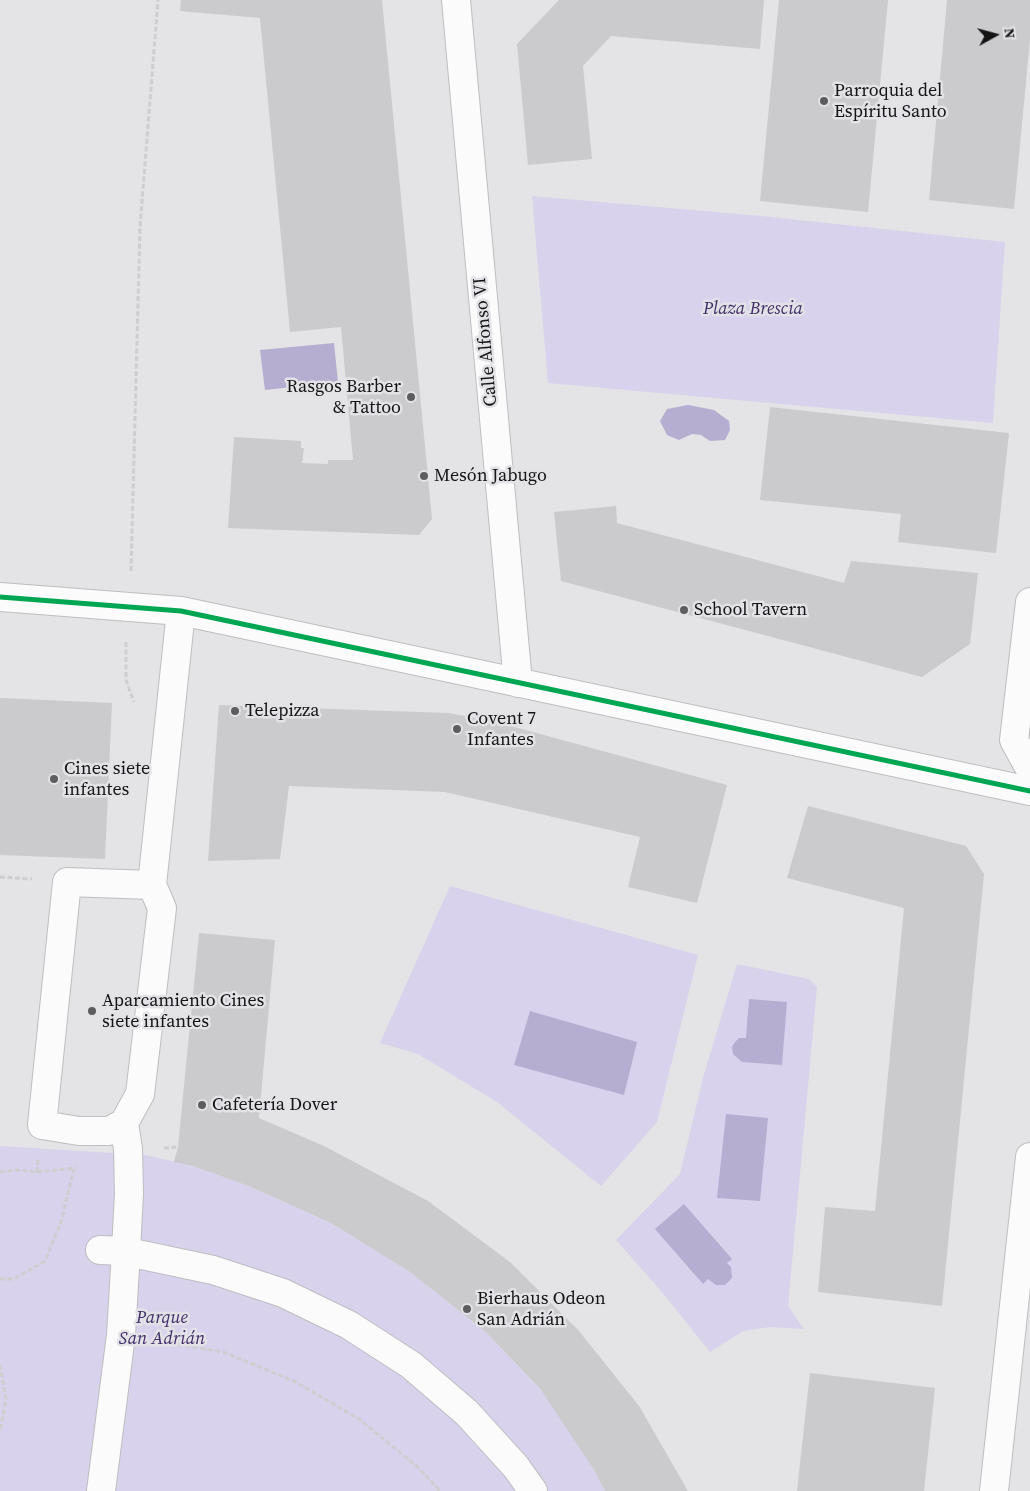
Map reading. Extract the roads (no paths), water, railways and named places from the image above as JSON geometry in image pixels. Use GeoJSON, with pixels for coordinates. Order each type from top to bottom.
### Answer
{"type":"FeatureCollection","features":[{"type":"Feature","properties":{"kind":"street","name":"Calle Alfonso VI"},"geometry":{"type":"LineString","coordinates":[[456,0],[518,683]]}},
{"type":"Feature","properties":{"kind":"street"},"geometry":{"type":"LineString","coordinates":[[0,597],[181,610],[1030,791]]}},
{"type":"Feature","properties":{"kind":"street"},"geometry":{"type":"LineString","coordinates":[[1030,602],[1014,740],[1030,770]]}},
{"type":"Feature","properties":{"kind":"street"},"geometry":{"type":"LineString","coordinates":[[152,885],[67,882],[42,1124],[79,1131],[109,1131],[124,1123],[140,1094],[162,908],[152,885],[181,610]]}},
{"type":"Feature","properties":{"kind":"street"},"geometry":{"type":"LineString","coordinates":[[101,1491],[121,1335],[113,1250],[129,1193],[128,1149],[124,1123]]}},
{"type":"Feature","properties":{"kind":"street"},"geometry":{"type":"LineString","coordinates":[[994,1491],[1019,1360],[1030,1157]]}},
{"type":"Feature","properties":{"kind":"street"},"geometry":{"type":"LineString","coordinates":[[113,1250],[213,1270],[283,1293],[349,1325],[411,1365],[467,1413],[516,1467],[533,1491]]}},
{"type":"Feature","properties":{"kind":"place","name":"Parroquia del Espíritu Santo"},"geometry":{"type":"Point","coordinates":[824,101]}},
{"type":"Feature","properties":{"kind":"place","name":"Rasgos Barber & Tattoo"},"geometry":{"type":"Point","coordinates":[411,397]}},
{"type":"Feature","properties":{"kind":"place","name":"Mesón Jabugo"},"geometry":{"type":"Point","coordinates":[424,476]}},
{"type":"Feature","properties":{"kind":"place","name":"School Tavern"},"geometry":{"type":"Point","coordinates":[684,610]}},
{"type":"Feature","properties":{"kind":"place","name":"Telepizza"},"geometry":{"type":"Point","coordinates":[235,711]}},
{"type":"Feature","properties":{"kind":"place","name":"Covent 7 Infantes"},"geometry":{"type":"Point","coordinates":[457,729]}},
{"type":"Feature","properties":{"kind":"place","name":"Cines siete infantes"},"geometry":{"type":"Point","coordinates":[54,779]}},
{"type":"Feature","properties":{"kind":"place","name":"Aparcamiento Cines siete infantes"},"geometry":{"type":"Point","coordinates":[92,1011]}},
{"type":"Feature","properties":{"kind":"place","name":"Cafetería Dover"},"geometry":{"type":"Point","coordinates":[202,1105]}},
{"type":"Feature","properties":{"kind":"place","name":"Bierhaus Odeon San Adrián"},"geometry":{"type":"Point","coordinates":[467,1309]}},
{"type":"Feature","properties":{"kind":"park label","name":"Plaza Brescia"},"geometry":{"type":"Point","coordinates":[753,309]}},
{"type":"Feature","properties":{"kind":"park label","name":"Parque San Adrián"},"geometry":{"type":"Point","coordinates":[162,1328]}}]}
